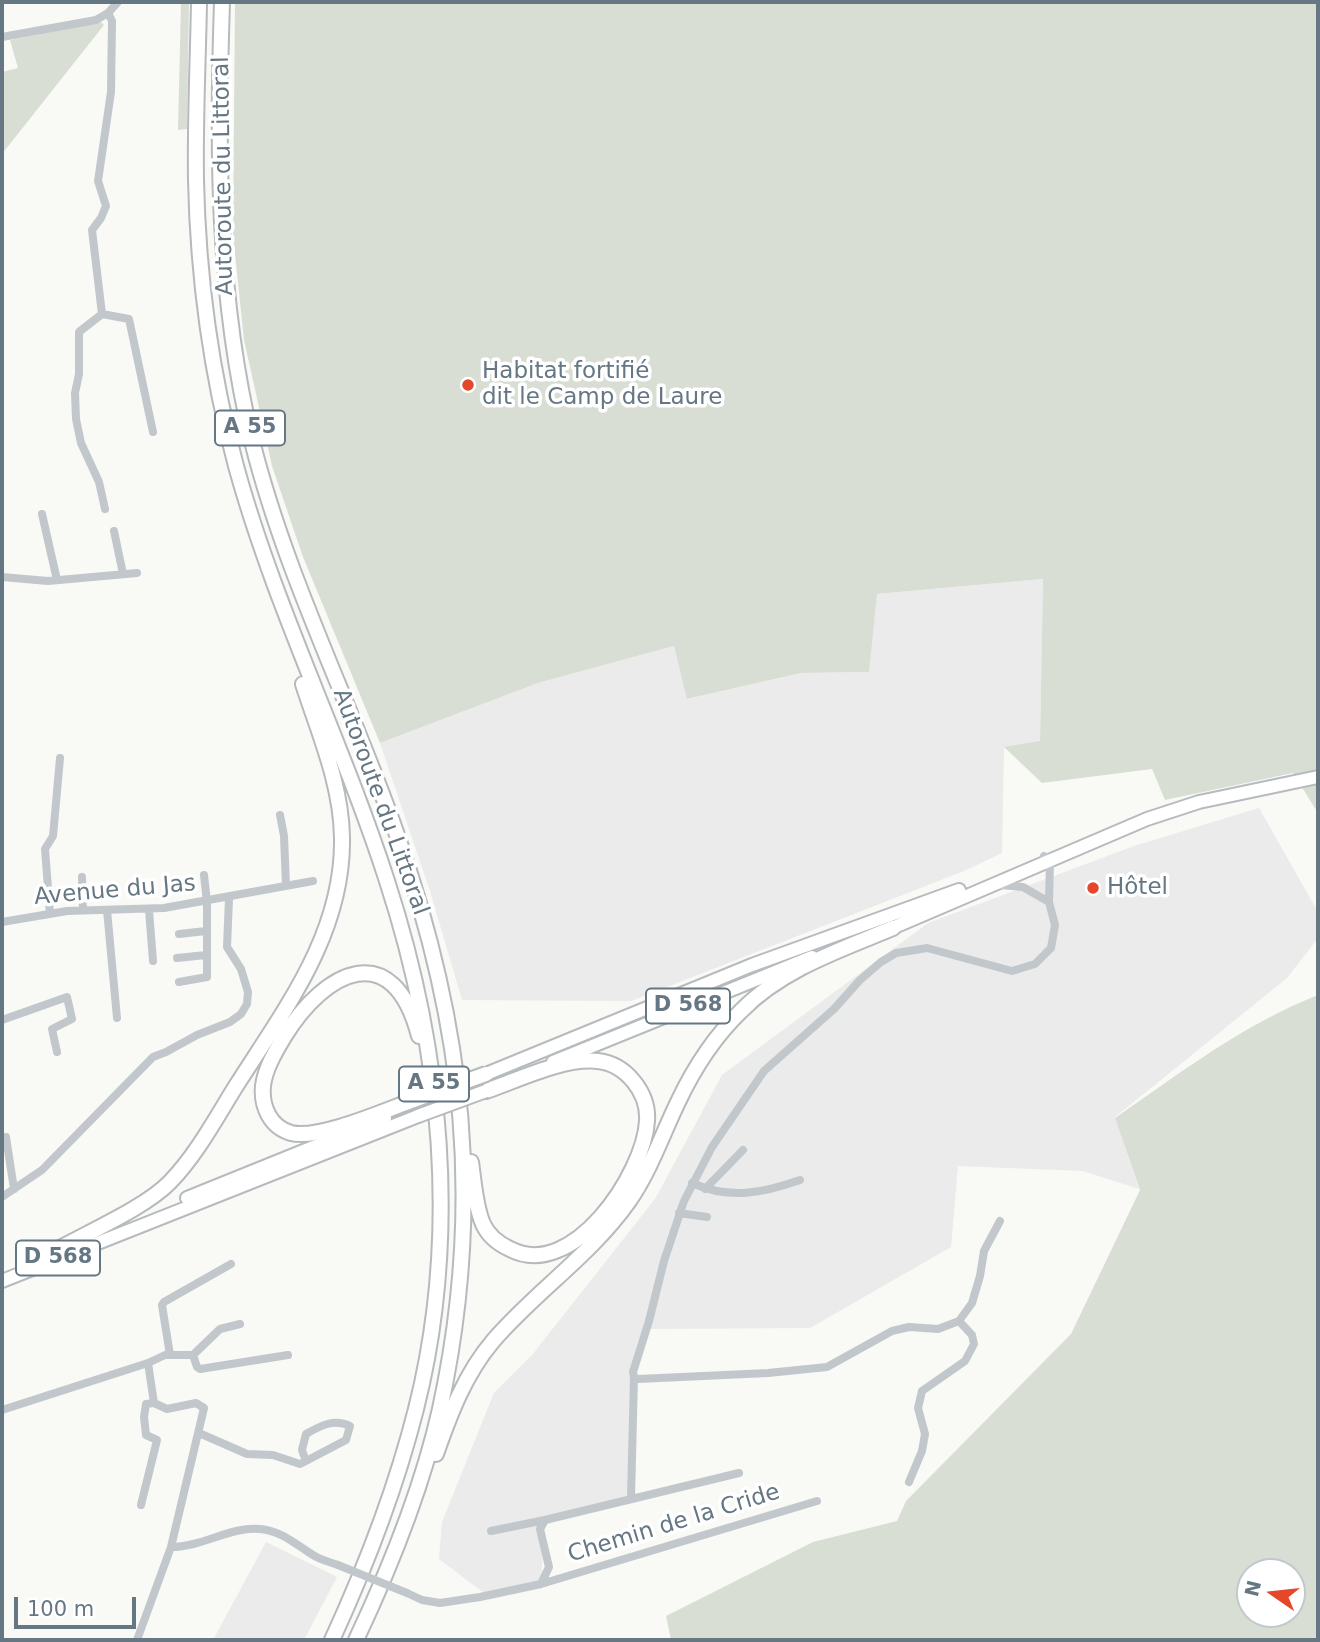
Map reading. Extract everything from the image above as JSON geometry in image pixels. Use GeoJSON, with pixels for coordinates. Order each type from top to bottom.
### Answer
{"type":"FeatureCollection","features":[{"type":"Feature","properties":{"kind":"highway","name":"Autoroute du Littoral"},"geometry":{"type":"LineString","coordinates":[[199,2],[196,182],[209,343],[221,403],[258,539],[387,878],[409,951],[432,1071],[439,1146],[441,1199],[438,1259],[433,1310],[416,1407],[388,1502],[332,1640]]}},
{"type":"Feature","properties":{"kind":"highway","name":"Autoroute du Littoral"},"geometry":{"type":"LineString","coordinates":[[222,2],[220,179],[223,248],[228,311],[253,443],[310,615],[396,831],[425,926],[448,1018],[458,1077],[464,1157],[464,1231],[454,1329],[439,1413],[408,1513],[358,1640]]}},
{"type":"Feature","properties":{"kind":"highway"},"geometry":{"type":"LineString","coordinates":[[52,1252],[149,1199],[170,1182],[186,1163],[294,996],[325,935],[338,893],[342,838],[339,799],[258,539]]}},
{"type":"Feature","properties":{"kind":"highway"},"geometry":{"type":"LineString","coordinates":[[396,831],[424,907],[452,1007],[463,1071],[473,1176],[483,1225],[492,1237],[517,1253],[536,1256],[561,1250],[579,1238],[594,1223],[618,1194],[634,1165],[648,1119],[637,1085],[629,1076],[609,1063],[583,1061],[557,1066],[486,1091]]}},
{"type":"Feature","properties":{"kind":"highway"},"geometry":{"type":"LineString","coordinates":[[358,1640],[397,1562],[448,1419],[471,1371],[491,1343],[515,1317],[582,1257],[605,1233],[629,1201],[643,1179],[698,1063],[718,1035],[742,1009],[798,968],[893,928]]}},
{"type":"Feature","properties":{"kind":"highway"},"geometry":{"type":"LineString","coordinates":[[433,1310],[433,1121],[422,1048],[407,999],[394,984],[379,976],[362,973],[327,985],[293,1022],[274,1055],[263,1087],[264,1103],[275,1124],[291,1133],[300,1134],[416,1107],[490,1073]]}},
{"type":"Feature","properties":{"kind":"main road","name":"D 568"},"geometry":{"type":"LineString","coordinates":[[490,1073],[752,965],[926,904],[1199,802],[1318,777]]}},
{"type":"Feature","properties":{"kind":"main road","name":"D 568"},"geometry":{"type":"LineString","coordinates":[[2,1272],[416,1107],[486,1091],[795,963],[893,928],[990,886],[1028,866]]}},
{"type":"Feature","properties":{"kind":"main road","name":"D 568"},"geometry":{"type":"LineString","coordinates":[[2,1281],[416,1107]]}},
{"type":"Feature","properties":{"kind":"street"},"geometry":{"type":"LineString","coordinates":[[2,37],[96,20],[108,13],[118,2]]}},
{"type":"Feature","properties":{"kind":"street"},"geometry":{"type":"LineString","coordinates":[[102,314],[92,230],[106,206],[98,181],[111,92],[112,20],[108,13]]}},
{"type":"Feature","properties":{"kind":"street"},"geometry":{"type":"LineString","coordinates":[[105,509],[99,482],[80,443],[75,393],[79,374],[79,332],[102,314],[129,319],[153,432]]}},
{"type":"Feature","properties":{"kind":"street"},"geometry":{"type":"LineString","coordinates":[[42,514],[57,580]]}},
{"type":"Feature","properties":{"kind":"street"},"geometry":{"type":"LineString","coordinates":[[114,531],[123,574]]}},
{"type":"Feature","properties":{"kind":"street"},"geometry":{"type":"LineString","coordinates":[[2,577],[57,580],[137,573]]}},
{"type":"Feature","properties":{"kind":"street"},"geometry":{"type":"LineString","coordinates":[[50,914],[46,849],[53,836],[60,758]]}},
{"type":"Feature","properties":{"kind":"street"},"geometry":{"type":"LineString","coordinates":[[280,815],[284,836],[286,886]]}},
{"type":"Feature","properties":{"kind":"street"},"geometry":{"type":"LineString","coordinates":[[631,1499],[633,1372],[679,1213],[712,1147],[764,1071],[834,1009],[860,980],[881,962],[906,950],[927,948],[1012,971],[1035,964],[1051,948],[1055,925],[1049,902],[1047,858]]}},
{"type":"Feature","properties":{"kind":"street"},"geometry":{"type":"LineString","coordinates":[[1028,866],[1024,881],[1029,890]]}},
{"type":"Feature","properties":{"kind":"street"},"geometry":{"type":"LineString","coordinates":[[179,982],[207,977],[207,902],[204,875]]}},
{"type":"Feature","properties":{"kind":"street"},"geometry":{"type":"LineString","coordinates":[[82,877],[83,910]]}},
{"type":"Feature","properties":{"kind":"street","name":"Avenue du Jas"},"geometry":{"type":"LineString","coordinates":[[2,922],[83,910],[149,910],[207,902],[313,881]]}},
{"type":"Feature","properties":{"kind":"street"},"geometry":{"type":"LineString","coordinates":[[990,886],[1009,884],[1029,890],[1049,902]]}},
{"type":"Feature","properties":{"kind":"street"},"geometry":{"type":"LineString","coordinates":[[2,1197],[42,1170],[153,1057],[230,1022],[241,1014],[247,1004],[248,992],[241,969],[227,947],[229,898]]}},
{"type":"Feature","properties":{"kind":"street"},"geometry":{"type":"LineString","coordinates":[[107,910],[117,1018]]}},
{"type":"Feature","properties":{"kind":"street"},"geometry":{"type":"LineString","coordinates":[[149,910],[153,961]]}},
{"type":"Feature","properties":{"kind":"street"},"geometry":{"type":"LineString","coordinates":[[179,934],[206,932]]}},
{"type":"Feature","properties":{"kind":"street"},"geometry":{"type":"LineString","coordinates":[[177,958],[206,955]]}},
{"type":"Feature","properties":{"kind":"street"},"geometry":{"type":"LineString","coordinates":[[2,1020],[67,997],[72,1018],[52,1029],[57,1052]]}},
{"type":"Feature","properties":{"kind":"street"},"geometry":{"type":"LineString","coordinates":[[6,1137],[14,1189]]}},
{"type":"Feature","properties":{"kind":"street"},"geometry":{"type":"LineString","coordinates":[[705,1189],[743,1150]]}},
{"type":"Feature","properties":{"kind":"street"},"geometry":{"type":"LineString","coordinates":[[692,1183],[705,1189],[727,1193],[769,1191],[800,1180]]}},
{"type":"Feature","properties":{"kind":"street"},"geometry":{"type":"LineString","coordinates":[[679,1213],[707,1217]]}},
{"type":"Feature","properties":{"kind":"street"},"geometry":{"type":"LineString","coordinates":[[634,1377],[638,1379],[768,1373],[827,1367],[892,1331],[909,1327],[938,1329],[959,1321],[972,1303],[984,1251],[1000,1221]]}},
{"type":"Feature","properties":{"kind":"street"},"geometry":{"type":"LineString","coordinates":[[170,1355],[162,1305],[164,1302],[231,1264]]}},
{"type":"Feature","properties":{"kind":"street"},"geometry":{"type":"LineString","coordinates":[[909,1482],[922,1451],[925,1434],[918,1408],[922,1391],[965,1362],[974,1344],[972,1335],[959,1321]]}},
{"type":"Feature","properties":{"kind":"street"},"geometry":{"type":"LineString","coordinates":[[2,1410],[170,1355],[192,1354],[220,1329],[240,1324]]}},
{"type":"Feature","properties":{"kind":"street"},"geometry":{"type":"LineString","coordinates":[[192,1354],[200,1369],[288,1355]]}},
{"type":"Feature","properties":{"kind":"street"},"geometry":{"type":"LineString","coordinates":[[148,1363],[154,1403]]}},
{"type":"Feature","properties":{"kind":"street"},"geometry":{"type":"LineString","coordinates":[[137,1640],[171,1547],[204,1408],[197,1403],[167,1409],[154,1403],[146,1404],[146,1435],[157,1440],[141,1505]]}},
{"type":"Feature","properties":{"kind":"street"},"geometry":{"type":"LineString","coordinates":[[199,1433],[247,1454],[273,1455],[300,1464],[306,1461],[346,1440],[350,1426],[340,1422],[321,1426],[306,1434],[302,1450],[306,1461]]}},
{"type":"Feature","properties":{"kind":"street","name":"Chemin de la Cride"},"geometry":{"type":"LineString","coordinates":[[541,1584],[550,1567],[540,1528],[545,1520],[739,1473]]}},
{"type":"Feature","properties":{"kind":"street","name":"Chemin de la Cride"},"geometry":{"type":"LineString","coordinates":[[171,1547],[190,1547],[241,1530],[261,1529],[287,1536],[315,1556],[422,1600],[440,1603],[541,1584],[817,1501]]}},
{"type":"Feature","properties":{"kind":"street"},"geometry":{"type":"LineString","coordinates":[[491,1531],[545,1520]]}},
{"type":"Feature","properties":{"kind":"shaded area"},"geometry":{"type":"Polygon","coordinates":[[[181,2],[189,2],[187,129],[178,130],[181,2]]]}},
{"type":"Feature","properties":{"kind":"shaded area"},"geometry":{"type":"Polygon","coordinates":[[[235,2],[1318,2],[1318,813],[1293,773],[1165,800],[1152,769],[1042,783],[1004,747],[1040,741],[1043,579],[877,594],[869,672],[801,673],[687,699],[674,646],[538,683],[380,743],[303,557],[272,466],[244,340],[233,235],[235,2]]]}},
{"type":"Feature","properties":{"kind":"shaded area"},"geometry":{"type":"Polygon","coordinates":[[[101,22],[104,25],[2,154],[2,72],[18,68],[10,40],[101,22]]]}},
{"type":"Feature","properties":{"kind":"shaded area"},"geometry":{"type":"Polygon","coordinates":[[[1043,579],[1040,742],[1004,748],[1002,853],[964,871],[631,1001],[462,1000],[430,891],[380,743],[538,683],[674,646],[688,699],[801,673],[868,672],[877,594],[1043,579]]]}},
{"type":"Feature","properties":{"kind":"shaded area"},"geometry":{"type":"Polygon","coordinates":[[[1259,808],[1318,912],[1318,938],[1287,978],[1115,1117],[1139,1189],[1083,1171],[958,1166],[951,1247],[810,1328],[650,1329],[636,1369],[631,1498],[545,1520],[541,1584],[488,1596],[439,1559],[442,1522],[494,1393],[532,1355],[655,1199],[722,1075],[928,923],[1134,846],[1259,808]]]}},
{"type":"Feature","properties":{"kind":"shaded area"},"geometry":{"type":"Polygon","coordinates":[[[1318,995],[1318,1640],[671,1640],[666,1616],[813,1542],[897,1521],[906,1501],[1071,1334],[1140,1190],[1115,1118],[1213,1050],[1264,1020],[1318,995]]]}},
{"type":"Feature","properties":{"kind":"shaded area"},"geometry":{"type":"Polygon","coordinates":[[[266,1542],[337,1577],[304,1640],[213,1640],[266,1542]]]}},
{"type":"Feature","properties":{"kind":"place","name":"Habitat fortifié dit le Camp de Laure"},"geometry":{"type":"Point","coordinates":[468,385]}},
{"type":"Feature","properties":{"kind":"place","name":"Hôtel"},"geometry":{"type":"Point","coordinates":[1093,888]}}]}
